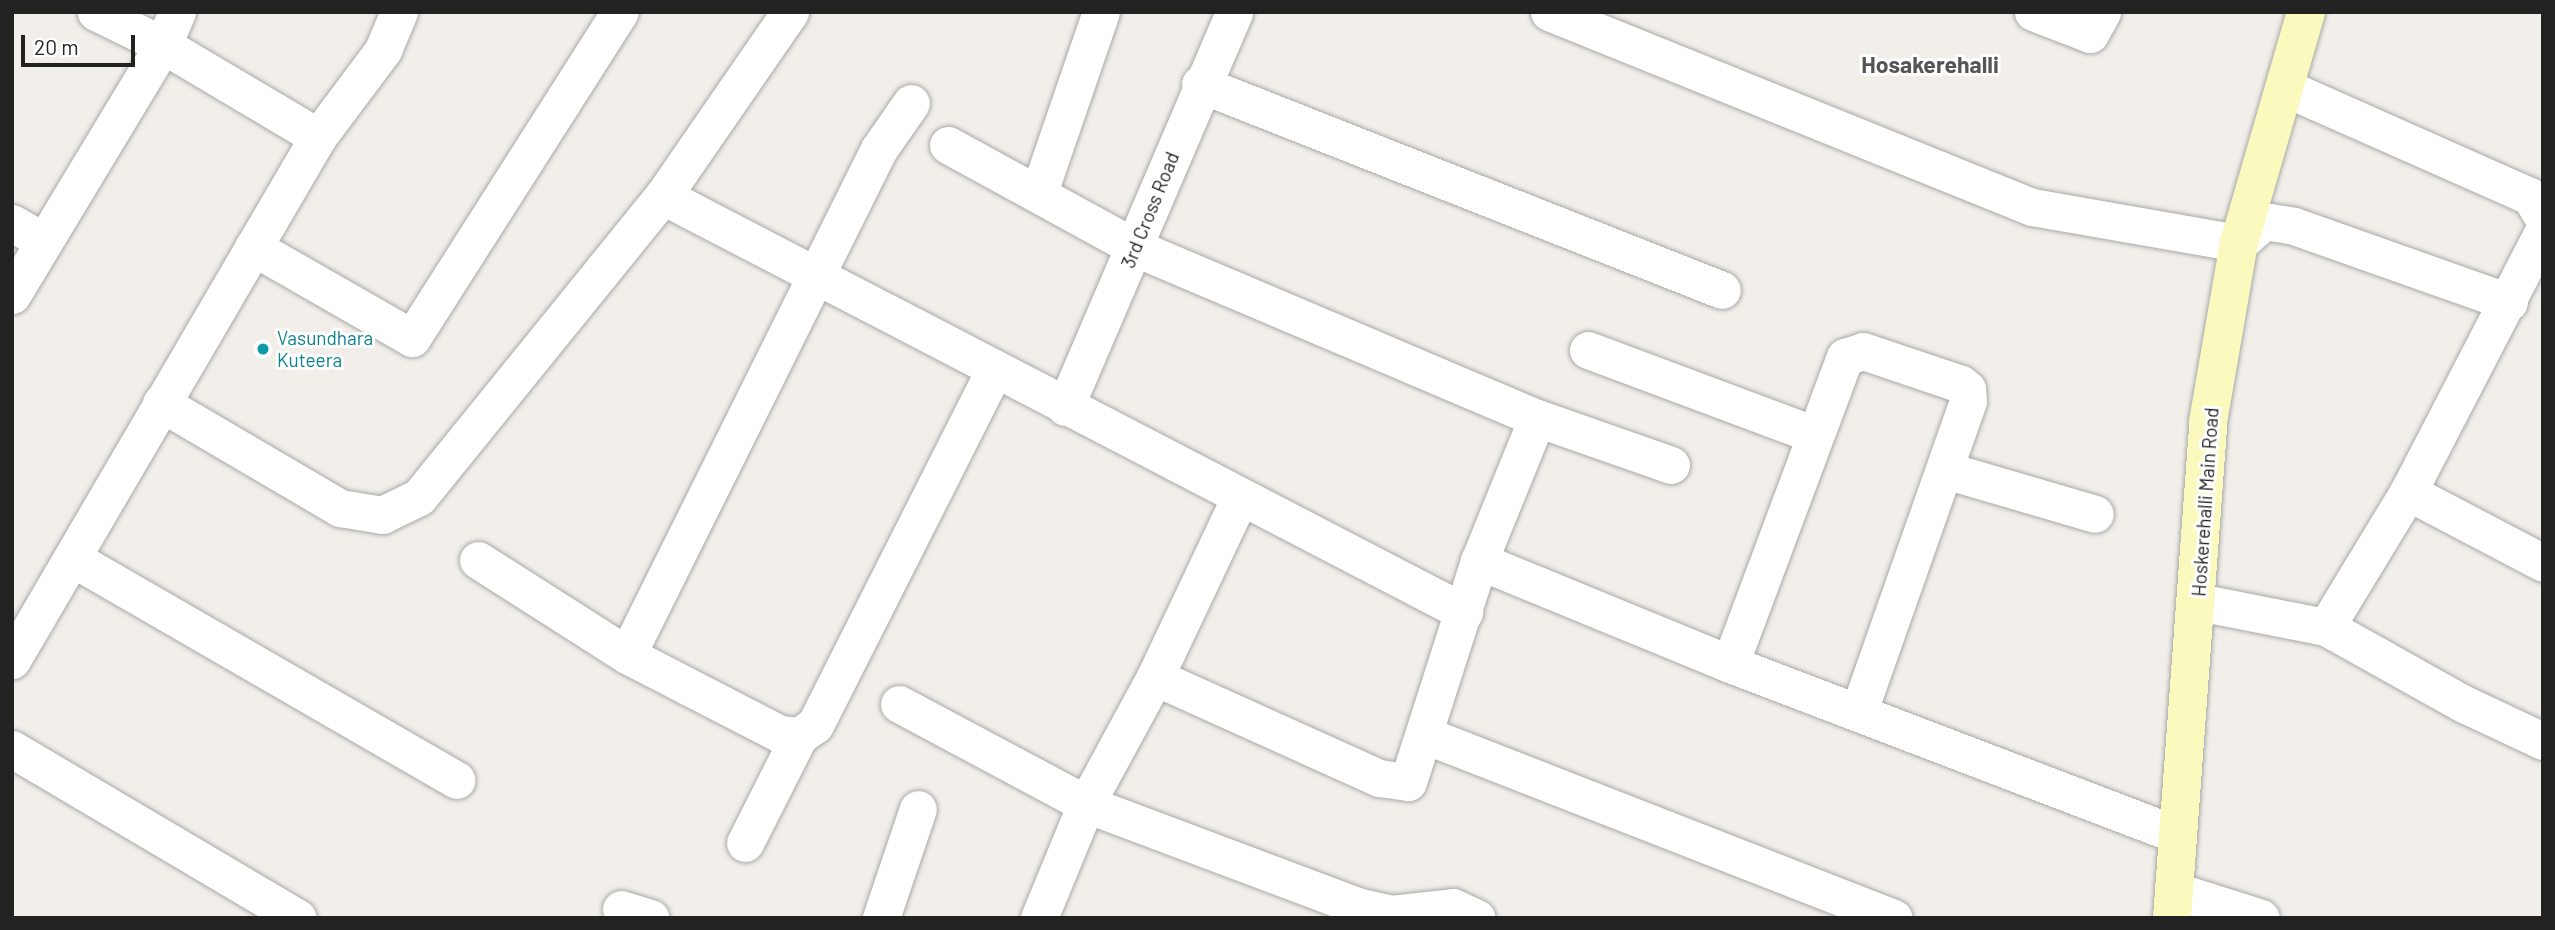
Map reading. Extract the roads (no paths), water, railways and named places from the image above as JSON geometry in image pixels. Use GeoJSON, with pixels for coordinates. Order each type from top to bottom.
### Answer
{"type":"FeatureCollection","features":[{"type":"Feature","properties":{"kind":"street"},"geometry":{"type":"LineString","coordinates":[[96,12],[170,28],[318,137]]}},
{"type":"Feature","properties":{"kind":"street"},"geometry":{"type":"LineString","coordinates":[[12,660],[318,137],[383,50],[400,12]]}},
{"type":"Feature","properties":{"kind":"street"},"geometry":{"type":"LineString","coordinates":[[253,247],[412,338],[621,12]]}},
{"type":"Feature","properties":{"kind":"street"},"geometry":{"type":"LineString","coordinates":[[161,403],[340,508],[382,514],[419,498],[663,196],[790,12]]}},
{"type":"Feature","properties":{"kind":"street"},"geometry":{"type":"LineString","coordinates":[[1039,192],[1101,12]]}},
{"type":"Feature","properties":{"kind":"street","name":"3rd Cross Road"},"geometry":{"type":"LineString","coordinates":[[1065,407],[1136,248],[1200,84],[1234,12]]}},
{"type":"Feature","properties":{"kind":"street"},"geometry":{"type":"LineString","coordinates":[[1549,12],[2032,207],[2239,243],[2264,221],[2294,226],[2509,302]]}},
{"type":"Feature","properties":{"kind":"street"},"geometry":{"type":"LineString","coordinates":[[2033,12],[2090,34],[2102,12]]}},
{"type":"Feature","properties":{"kind":"street","name":"Hoskerehalli Main Road"},"geometry":{"type":"LineString","coordinates":[[2174,905],[2175,834],[2198,602],[2208,422],[2239,243],[2288,89],[2306,12]]}},
{"type":"Feature","properties":{"kind":"street"},"geometry":{"type":"LineString","coordinates":[[12,295],[170,28]]}},
{"type":"Feature","properties":{"kind":"street"},"geometry":{"type":"LineString","coordinates":[[1200,84],[1722,290]]}},
{"type":"Feature","properties":{"kind":"street"},"geometry":{"type":"LineString","coordinates":[[2288,89],[2530,196],[2543,218]]}},
{"type":"Feature","properties":{"kind":"street"},"geometry":{"type":"LineString","coordinates":[[626,655],[879,149],[911,103]]}},
{"type":"Feature","properties":{"kind":"street"},"geometry":{"type":"LineString","coordinates":[[948,145],[1039,192],[1136,248],[1536,418],[1671,465]]}},
{"type":"Feature","properties":{"kind":"street"},"geometry":{"type":"LineString","coordinates":[[663,196],[1239,499],[1464,612]]}},
{"type":"Feature","properties":{"kind":"street"},"geometry":{"type":"LineString","coordinates":[[12,223],[43,241]]}},
{"type":"Feature","properties":{"kind":"street"},"geometry":{"type":"LineString","coordinates":[[2326,627],[2408,492],[2543,232]]}},
{"type":"Feature","properties":{"kind":"street"},"geometry":{"type":"LineString","coordinates":[[1588,350],[1815,435]]}},
{"type":"Feature","properties":{"kind":"street"},"geometry":{"type":"LineString","coordinates":[[1731,664],[1840,366],[1850,352],[1863,351],[1967,389],[1968,401],[1945,470],[1859,711]]}},
{"type":"Feature","properties":{"kind":"street"},"geometry":{"type":"LineString","coordinates":[[745,843],[799,736],[815,726],[994,370]]}},
{"type":"Feature","properties":{"kind":"street"},"geometry":{"type":"LineString","coordinates":[[1155,677],[1397,784],[1408,782],[1479,561],[1536,418]]}},
{"type":"Feature","properties":{"kind":"street"},"geometry":{"type":"LineString","coordinates":[[1945,470],[2095,514]]}},
{"type":"Feature","properties":{"kind":"street"},"geometry":{"type":"LineString","coordinates":[[2408,492],[2543,563]]}},
{"type":"Feature","properties":{"kind":"street"},"geometry":{"type":"LineString","coordinates":[[1039,918],[1086,804],[1155,677],[1239,499]]}},
{"type":"Feature","properties":{"kind":"street"},"geometry":{"type":"LineString","coordinates":[[72,558],[456,780]]}},
{"type":"Feature","properties":{"kind":"street"},"geometry":{"type":"LineString","coordinates":[[478,560],[626,655],[780,734],[799,736]]}},
{"type":"Feature","properties":{"kind":"street"},"geometry":{"type":"LineString","coordinates":[[1479,561],[1731,664],[2175,834]]}},
{"type":"Feature","properties":{"kind":"street"},"geometry":{"type":"LineString","coordinates":[[2198,602],[2326,627],[2464,704],[2543,741]]}},
{"type":"Feature","properties":{"kind":"street"},"geometry":{"type":"LineString","coordinates":[[899,704],[1086,804],[1357,906],[1391,914],[1453,907],[1477,918]]}},
{"type":"Feature","properties":{"kind":"street"},"geometry":{"type":"LineString","coordinates":[[1425,735],[1894,918]]}},
{"type":"Feature","properties":{"kind":"street"},"geometry":{"type":"LineString","coordinates":[[12,749],[298,918]]}},
{"type":"Feature","properties":{"kind":"street"},"geometry":{"type":"LineString","coordinates":[[881,918],[918,809]]}},
{"type":"Feature","properties":{"kind":"street"},"geometry":{"type":"LineString","coordinates":[[2174,905],[2261,918]]}},
{"type":"Feature","properties":{"kind":"place","name":"Vasundhara Kuteera"},"geometry":{"type":"Point","coordinates":[263,349]}},
{"type":"Feature","properties":{"kind":"district","name":"Hosakerehalli"},"geometry":{"type":"Point","coordinates":[1930,64]}}]}
